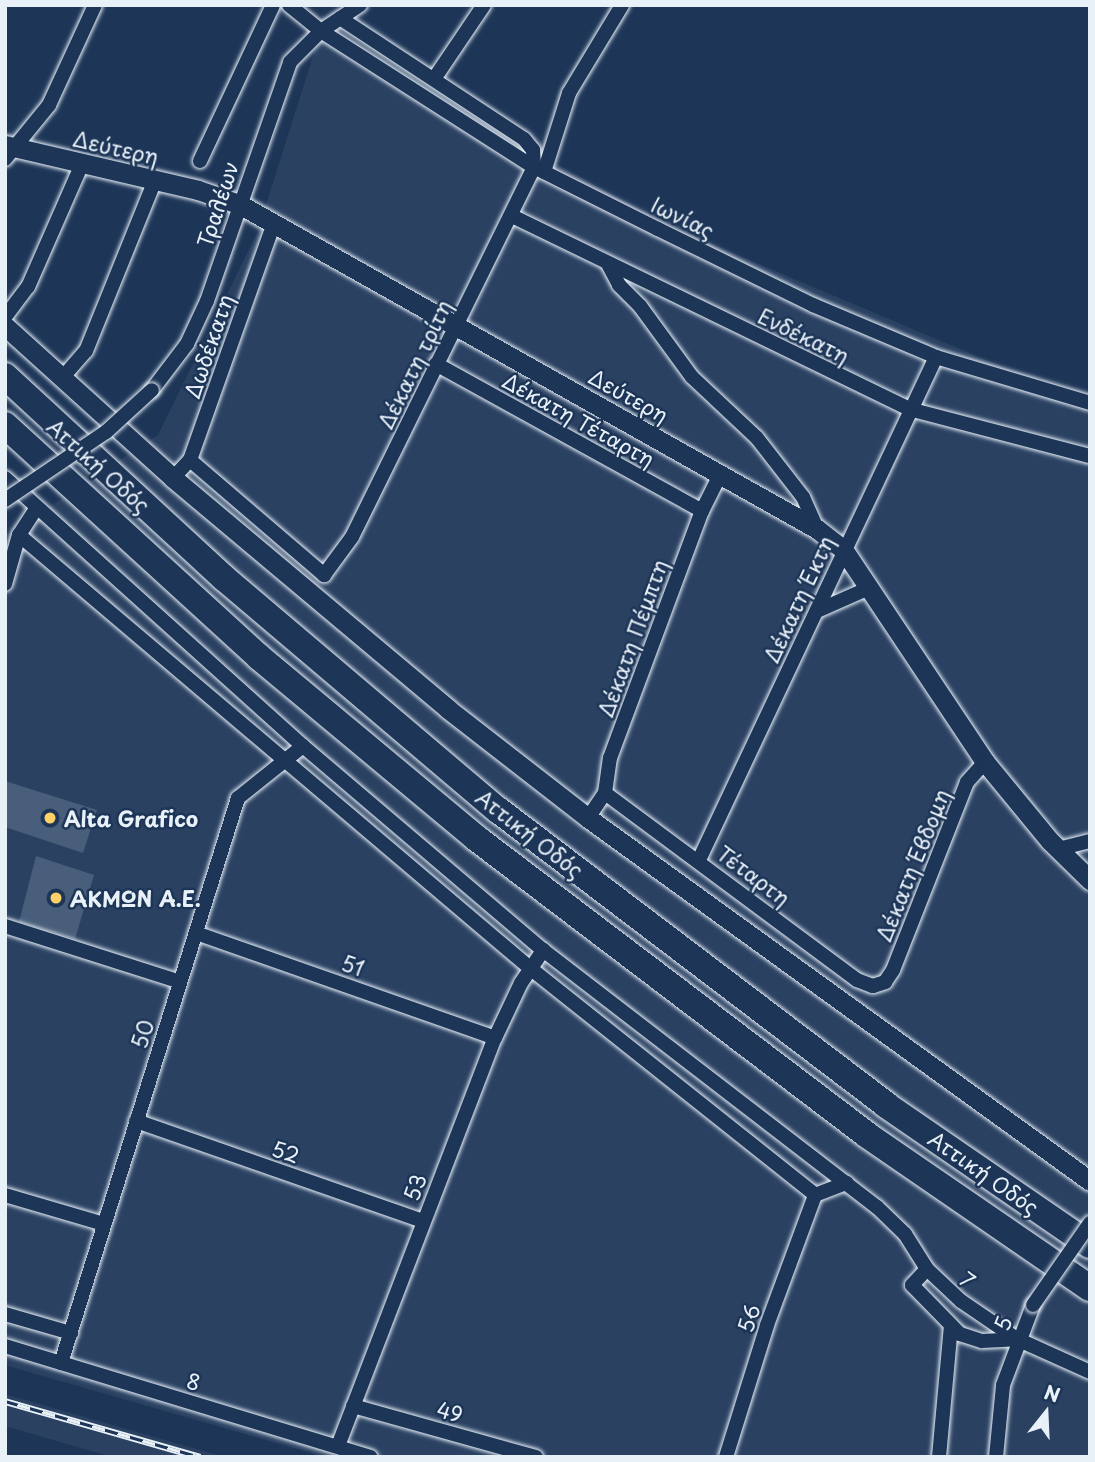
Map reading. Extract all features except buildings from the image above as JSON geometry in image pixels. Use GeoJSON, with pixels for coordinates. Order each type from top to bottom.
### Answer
{"type":"FeatureCollection","features":[{"type":"Feature","properties":{"kind":"highway","name":"Αττική Οδός"},"geometry":{"type":"LineString","coordinates":[[5,376],[224,578],[498,810],[887,1105],[1090,1245]]}},
{"type":"Feature","properties":{"kind":"highway","name":"Αττική Οδός"},"geometry":{"type":"LineString","coordinates":[[5,425],[259,657],[476,838],[867,1135],[1090,1288]]}},
{"type":"Feature","properties":{"kind":"street"},"geometry":{"type":"LineString","coordinates":[[8,150],[49,105],[95,5]]}},
{"type":"Feature","properties":{"kind":"street"},"geometry":{"type":"LineString","coordinates":[[200,162],[273,5]]}},
{"type":"Feature","properties":{"kind":"street","name":"Ιωνίας"},"geometry":{"type":"LineString","coordinates":[[289,5],[321,31],[539,169],[813,305],[936,357],[1090,403]]}},
{"type":"Feature","properties":{"kind":"street","name":"Τραλέων"},"geometry":{"type":"LineString","coordinates":[[5,499],[106,432],[152,390],[198,323],[281,78],[290,62],[321,31],[360,5]]}},
{"type":"Feature","properties":{"kind":"street"},"geometry":{"type":"LineString","coordinates":[[433,79],[484,5]]}},
{"type":"Feature","properties":{"kind":"street","name":"Δέκατη τρίτη"},"geometry":{"type":"LineString","coordinates":[[190,460],[324,575],[352,537],[456,324],[539,169],[569,93],[622,5]]}},
{"type":"Feature","properties":{"kind":"street"},"geometry":{"type":"LineString","coordinates":[[340,18],[527,141],[539,169]]}},
{"type":"Feature","properties":{"kind":"street","name":"Δεύτερη"},"geometry":{"type":"LineString","coordinates":[[8,150],[83,162],[239,204],[817,529],[842,549],[985,762],[1058,849],[1090,880]]}},
{"type":"Feature","properties":{"kind":"street"},"geometry":{"type":"LineString","coordinates":[[5,317],[27,287],[83,162]]}},
{"type":"Feature","properties":{"kind":"street"},"geometry":{"type":"LineString","coordinates":[[63,377],[86,351],[155,180]]}},
{"type":"Feature","properties":{"kind":"street","name":"Ενδέκατη"},"geometry":{"type":"LineString","coordinates":[[512,216],[909,409],[1090,456]]}},
{"type":"Feature","properties":{"kind":"street","name":"Δωδέκατη"},"geometry":{"type":"LineString","coordinates":[[173,478],[190,460],[274,223]]}},
{"type":"Feature","properties":{"kind":"street"},"geometry":{"type":"LineString","coordinates":[[608,264],[619,285],[692,377],[757,438],[803,497],[817,529]]}},
{"type":"Feature","properties":{"kind":"street"},"geometry":{"type":"LineString","coordinates":[[5,326],[173,478],[448,709],[588,818],[1090,1181]]}},
{"type":"Feature","properties":{"kind":"street","name":"Δέκατη Έκτη"},"geometry":{"type":"LineString","coordinates":[[699,860],[817,611],[842,549],[936,357]]}},
{"type":"Feature","properties":{"kind":"street","name":"Δέκατη Τέταρτη"},"geometry":{"type":"LineString","coordinates":[[436,364],[702,511]]}},
{"type":"Feature","properties":{"kind":"street","name":"Δέκατη Πέμπτη"},"geometry":{"type":"LineString","coordinates":[[588,818],[605,793],[610,758],[702,511],[721,473]]}},
{"type":"Feature","properties":{"kind":"street","name":"7"},"geometry":{"type":"LineString","coordinates":[[5,478],[36,509],[303,746],[543,950],[891,1219],[927,1269],[961,1301],[1017,1339],[1090,1372]]}},
{"type":"Feature","properties":{"kind":"street"},"geometry":{"type":"LineString","coordinates":[[5,584],[19,535],[36,509]]}},
{"type":"Feature","properties":{"kind":"street"},"geometry":{"type":"LineString","coordinates":[[19,535],[530,968],[815,1195],[847,1183]]}},
{"type":"Feature","properties":{"kind":"street"},"geometry":{"type":"LineString","coordinates":[[817,611],[869,588]]}},
{"type":"Feature","properties":{"kind":"street","name":"50"},"geometry":{"type":"LineString","coordinates":[[61,1363],[238,798],[303,746]]}},
{"type":"Feature","properties":{"kind":"street","name":"Δέκατη Έβδομη"},"geometry":{"type":"LineString","coordinates":[[879,984],[893,970],[967,782],[985,762]]}},
{"type":"Feature","properties":{"kind":"street","name":"Τέταρτη"},"geometry":{"type":"LineString","coordinates":[[605,793],[858,980],[879,984]]}},
{"type":"Feature","properties":{"kind":"street"},"geometry":{"type":"LineString","coordinates":[[1058,849],[1090,841]]}},
{"type":"Feature","properties":{"kind":"street"},"geometry":{"type":"LineString","coordinates":[[5,926],[180,982]]}},
{"type":"Feature","properties":{"kind":"street","name":"51"},"geometry":{"type":"LineString","coordinates":[[196,933],[495,1038]]}},
{"type":"Feature","properties":{"kind":"street","name":"53"},"geometry":{"type":"LineString","coordinates":[[338,1446],[495,1038],[530,968],[543,950]]}},
{"type":"Feature","properties":{"kind":"street","name":"52"},"geometry":{"type":"LineString","coordinates":[[136,1121],[423,1222]]}},
{"type":"Feature","properties":{"kind":"street"},"geometry":{"type":"LineString","coordinates":[[5,1195],[104,1224]]}},
{"type":"Feature","properties":{"kind":"street","name":"56"},"geometry":{"type":"LineString","coordinates":[[726,1457],[767,1325],[815,1195]]}},
{"type":"Feature","properties":{"kind":"street","name":"5"},"geometry":{"type":"LineString","coordinates":[[996,1457],[1003,1385],[1017,1339],[1033,1305],[1090,1223]]}},
{"type":"Feature","properties":{"kind":"street"},"geometry":{"type":"LineString","coordinates":[[927,1269],[912,1285],[951,1326],[982,1341],[1017,1339]]}},
{"type":"Feature","properties":{"kind":"street"},"geometry":{"type":"LineString","coordinates":[[5,1314],[71,1334]]}},
{"type":"Feature","properties":{"kind":"street"},"geometry":{"type":"LineString","coordinates":[[939,1457],[951,1326]]}},
{"type":"Feature","properties":{"kind":"street","name":"8"},"geometry":{"type":"LineString","coordinates":[[5,1346],[371,1457]]}},
{"type":"Feature","properties":{"kind":"street","name":"49"},"geometry":{"type":"LineString","coordinates":[[354,1406],[536,1457]]}},
{"type":"Feature","properties":{"kind":"shaded area"},"geometry":{"type":"Polygon","coordinates":[[[321,31],[662,223],[1090,404],[1090,1457],[325,1457],[5,1365],[5,536],[158,435],[257,233],[321,31]]]}},
{"type":"Feature","properties":{"kind":"shaded area"},"geometry":{"type":"Polygon","coordinates":[[[5,1394],[224,1457],[113,1457],[84,1449],[5,1426],[5,1394]]]}},
{"type":"Feature","properties":{"kind":"railway"},"geometry":{"type":"LineString","coordinates":[[5,1401],[200,1457]]}},
{"type":"Feature","properties":{"kind":"place","name":"Alta Grafico"},"geometry":{"type":"Point","coordinates":[50,818]}},
{"type":"Feature","properties":{"kind":"place","name":"ΑΚΜΩΝ Α.Ε."},"geometry":{"type":"Point","coordinates":[56,898]}}]}
